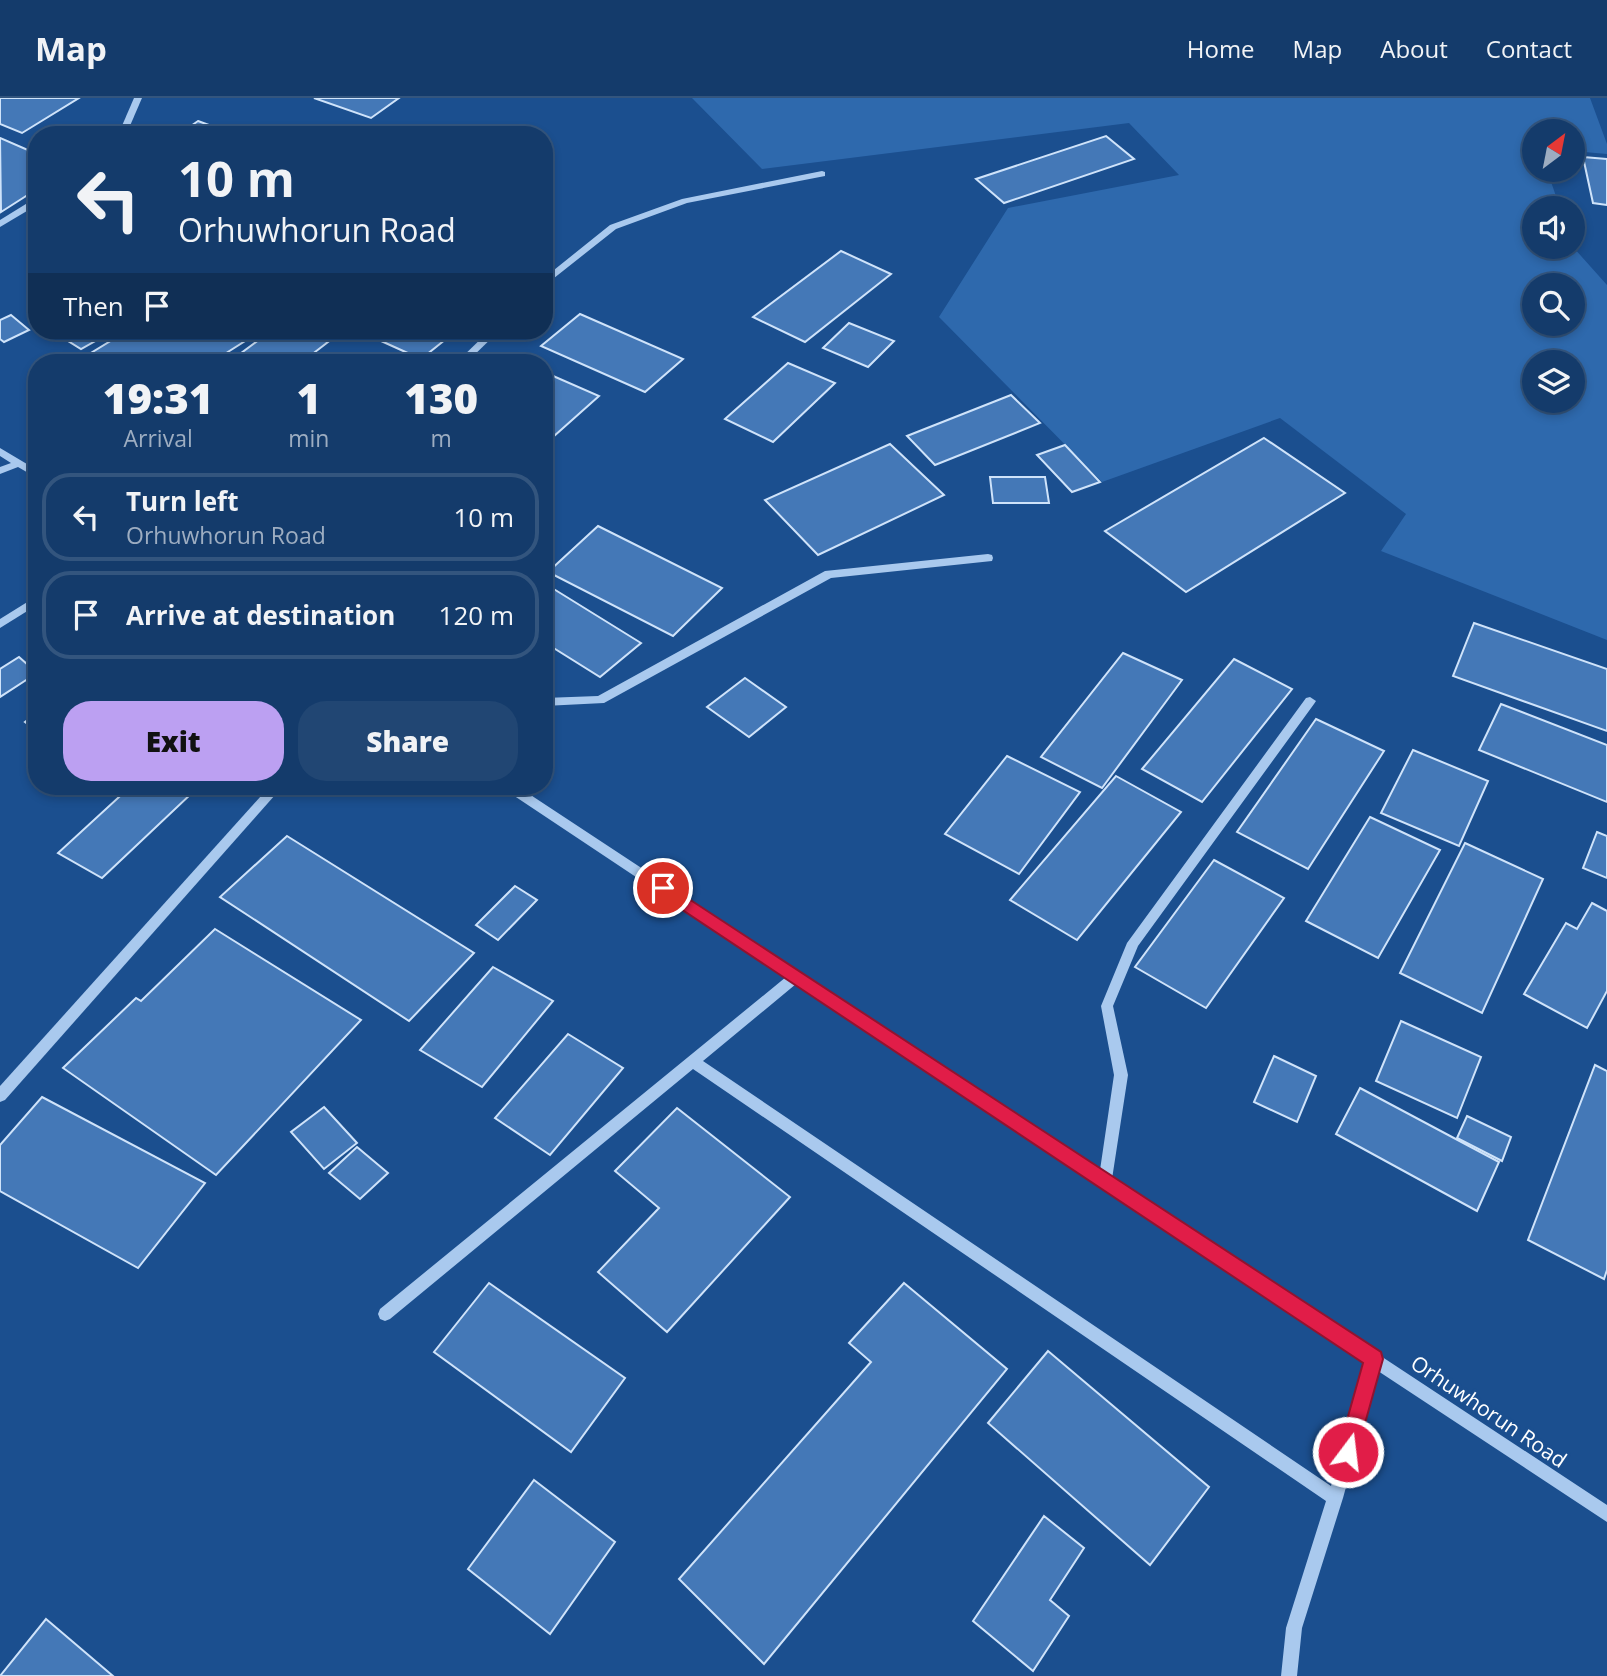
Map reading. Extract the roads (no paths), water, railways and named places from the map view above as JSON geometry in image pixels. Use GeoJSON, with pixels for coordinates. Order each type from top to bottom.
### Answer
{"type":"FeatureCollection","features":[{"type":"Feature","properties":{"kind":"street"},"geometry":{"type":"LineString","coordinates":[[126,126],[138,98]]}},
{"type":"Feature","properties":{"kind":"street"},"geometry":{"type":"LineString","coordinates":[[553,276],[613,227],[685,201],[822,174]]}},
{"type":"Feature","properties":{"kind":"street"},"geometry":{"type":"LineString","coordinates":[[0,224],[28,207]]}},
{"type":"Feature","properties":{"kind":"street"},"geometry":{"type":"LineString","coordinates":[[470,354],[485,340]]}},
{"type":"Feature","properties":{"kind":"street"},"geometry":{"type":"LineString","coordinates":[[0,451],[28,469]]}},
{"type":"Feature","properties":{"kind":"street"},"geometry":{"type":"LineString","coordinates":[[0,471],[19,463]]}},
{"type":"Feature","properties":{"kind":"street"},"geometry":{"type":"LineString","coordinates":[[553,702],[600,699],[829,574],[988,558]]}},
{"type":"Feature","properties":{"kind":"street"},"geometry":{"type":"LineString","coordinates":[[0,624],[28,606]]}},
{"type":"Feature","properties":{"kind":"street"},"geometry":{"type":"LineString","coordinates":[[1105,1181],[1121,1075],[1107,1006],[1133,943],[1310,701]]}},
{"type":"Feature","properties":{"kind":"street"},"geometry":{"type":"LineString","coordinates":[[0,1096],[268,795]]}},
{"type":"Feature","properties":{"kind":"street","name":"Orhuwhorun Road"},"geometry":{"type":"LineString","coordinates":[[522,795],[1607,1514]]}},
{"type":"Feature","properties":{"kind":"street"},"geometry":{"type":"LineString","coordinates":[[385,1314],[796,976]]}},
{"type":"Feature","properties":{"kind":"street"},"geometry":{"type":"LineString","coordinates":[[692,1061],[1335,1498]]}},
{"type":"Feature","properties":{"kind":"street"},"geometry":{"type":"LineString","coordinates":[[1289,1676],[1294,1628],[1335,1498],[1374,1359]]}}]}
